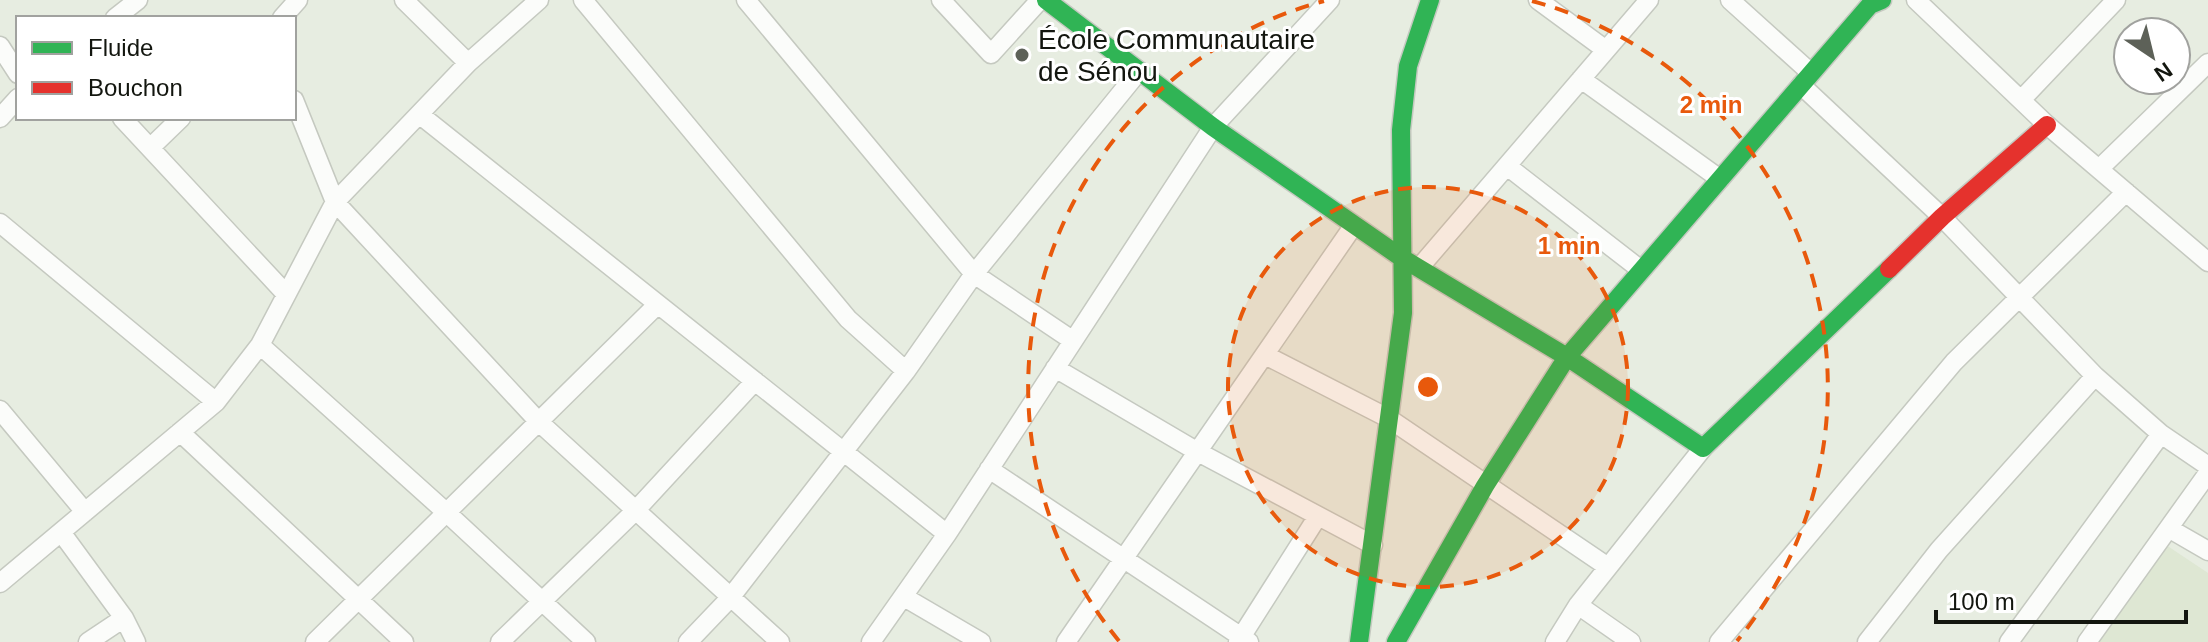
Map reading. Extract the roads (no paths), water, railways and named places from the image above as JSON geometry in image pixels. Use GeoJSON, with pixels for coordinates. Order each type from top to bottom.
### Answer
{"type":"FeatureCollection","features":[{"type":"Feature","properties":{"kind":"street"},"geometry":{"type":"LineString","coordinates":[[118,16],[138,0]]}},
{"type":"Feature","properties":{"kind":"street"},"geometry":{"type":"LineString","coordinates":[[284,16],[298,0]]}},
{"type":"Feature","properties":{"kind":"street"},"geometry":{"type":"LineString","coordinates":[[404,0],[468,63]]}},
{"type":"Feature","properties":{"kind":"street"},"geometry":{"type":"LineString","coordinates":[[0,583],[216,402],[260,345],[335,202],[468,63],[539,0]]}},
{"type":"Feature","properties":{"kind":"street"},"geometry":{"type":"LineString","coordinates":[[583,0],[848,319],[906,371]]}},
{"type":"Feature","properties":{"kind":"street"},"geometry":{"type":"LineString","coordinates":[[746,0],[974,274],[1072,340]]}},
{"type":"Feature","properties":{"kind":"street"},"geometry":{"type":"LineString","coordinates":[[941,0],[991,54],[1048,1],[1213,127],[1354,225],[1410,263],[1567,357],[1703,448]]}},
{"type":"Feature","properties":{"kind":"street"},"geometry":{"type":"LineString","coordinates":[[1359,642],[1410,263],[1401,130],[1408,66],[1430,0]]}},
{"type":"Feature","properties":{"kind":"street"},"geometry":{"type":"LineString","coordinates":[[1538,0],[1606,50]]}},
{"type":"Feature","properties":{"kind":"street"},"geometry":{"type":"LineString","coordinates":[[1410,263],[1507,166],[1649,0]]}},
{"type":"Feature","properties":{"kind":"street"},"geometry":{"type":"LineString","coordinates":[[1730,0],[2095,376],[2161,434],[2208,466]]}},
{"type":"Feature","properties":{"kind":"street"},"geometry":{"type":"LineString","coordinates":[[1916,0],[2047,125],[2207,259]]}},
{"type":"Feature","properties":{"kind":"street"},"geometry":{"type":"LineString","coordinates":[[2021,100],[2116,0]]}},
{"type":"Feature","properties":{"kind":"street"},"geometry":{"type":"LineString","coordinates":[[1396,642],[1485,486],[1567,357],[1873,2]]}},
{"type":"Feature","properties":{"kind":"street"},"geometry":{"type":"LineString","coordinates":[[871,642],[947,534],[1213,127],[1322,3]]}},
{"type":"Feature","properties":{"kind":"street"},"geometry":{"type":"LineString","coordinates":[[0,46],[16,71]]}},
{"type":"Feature","properties":{"kind":"street"},"geometry":{"type":"LineString","coordinates":[[2099,169],[2208,63]]}},
{"type":"Feature","properties":{"kind":"street"},"geometry":{"type":"LineString","coordinates":[[688,642],[730,598],[906,371],[974,274],[1139,71]]}},
{"type":"Feature","properties":{"kind":"street"},"geometry":{"type":"LineString","coordinates":[[1581,79],[1720,179]]}},
{"type":"Feature","properties":{"kind":"street"},"geometry":{"type":"LineString","coordinates":[[0,118],[16,100]]}},
{"type":"Feature","properties":{"kind":"street"},"geometry":{"type":"LineString","coordinates":[[296,105],[335,202],[539,422],[780,642]]}},
{"type":"Feature","properties":{"kind":"street"},"geometry":{"type":"LineString","coordinates":[[419,114],[947,534]]}},
{"type":"Feature","properties":{"kind":"street"},"geometry":{"type":"LineString","coordinates":[[124,120],[286,294]]}},
{"type":"Feature","properties":{"kind":"street"},"geometry":{"type":"LineString","coordinates":[[150,148],[179,120]]}},
{"type":"Feature","properties":{"kind":"street"},"geometry":{"type":"LineString","coordinates":[[1555,642],[1578,605],[1703,448],[1942,217],[2047,125]]}},
{"type":"Feature","properties":{"kind":"street"},"geometry":{"type":"LineString","coordinates":[[1507,166],[1641,270]]}},
{"type":"Feature","properties":{"kind":"street"},"geometry":{"type":"LineString","coordinates":[[1719,642],[1954,362],[2126,192]]}},
{"type":"Feature","properties":{"kind":"street"},"geometry":{"type":"LineString","coordinates":[[0,223],[216,402]]}},
{"type":"Feature","properties":{"kind":"street"},"geometry":{"type":"LineString","coordinates":[[1066,642],[1354,225]]}},
{"type":"Feature","properties":{"kind":"street"},"geometry":{"type":"LineString","coordinates":[[315,642],[658,304]]}},
{"type":"Feature","properties":{"kind":"street"},"geometry":{"type":"LineString","coordinates":[[260,345],[586,642]]}},
{"type":"Feature","properties":{"kind":"street"},"geometry":{"type":"LineString","coordinates":[[1265,355],[1388,418],[1608,567]]}},
{"type":"Feature","properties":{"kind":"street"},"geometry":{"type":"LineString","coordinates":[[1055,368],[1198,452],[1373,545]]}},
{"type":"Feature","properties":{"kind":"street"},"geometry":{"type":"LineString","coordinates":[[1867,642],[1939,550],[2095,376]]}},
{"type":"Feature","properties":{"kind":"street"},"geometry":{"type":"LineString","coordinates":[[500,642],[635,511],[755,381]]}},
{"type":"Feature","properties":{"kind":"street"},"geometry":{"type":"LineString","coordinates":[[0,410],[85,512]]}},
{"type":"Feature","properties":{"kind":"street"},"geometry":{"type":"LineString","coordinates":[[180,432],[404,642]]}},
{"type":"Feature","properties":{"kind":"street"},"geometry":{"type":"LineString","coordinates":[[2009,642],[2161,434]]}},
{"type":"Feature","properties":{"kind":"street"},"geometry":{"type":"LineString","coordinates":[[989,469],[1243,640],[1318,516]]}},
{"type":"Feature","properties":{"kind":"street"},"geometry":{"type":"LineString","coordinates":[[2087,642],[2208,473]]}},
{"type":"Feature","properties":{"kind":"street"},"geometry":{"type":"LineString","coordinates":[[2170,529],[2208,551]]}},
{"type":"Feature","properties":{"kind":"street"},"geometry":{"type":"LineString","coordinates":[[61,532],[124,618],[136,642]]}},
{"type":"Feature","properties":{"kind":"street"},"geometry":{"type":"LineString","coordinates":[[904,597],[981,642]]}},
{"type":"Feature","properties":{"kind":"street"},"geometry":{"type":"LineString","coordinates":[[1578,605],[1631,642]]}},
{"type":"Feature","properties":{"kind":"street"},"geometry":{"type":"LineString","coordinates":[[88,642],[124,618]]}},
{"type":"Feature","properties":{"kind":"place","name":"École Communautaire de Sénou"},"geometry":{"type":"Point","coordinates":[1022,55]}}]}
